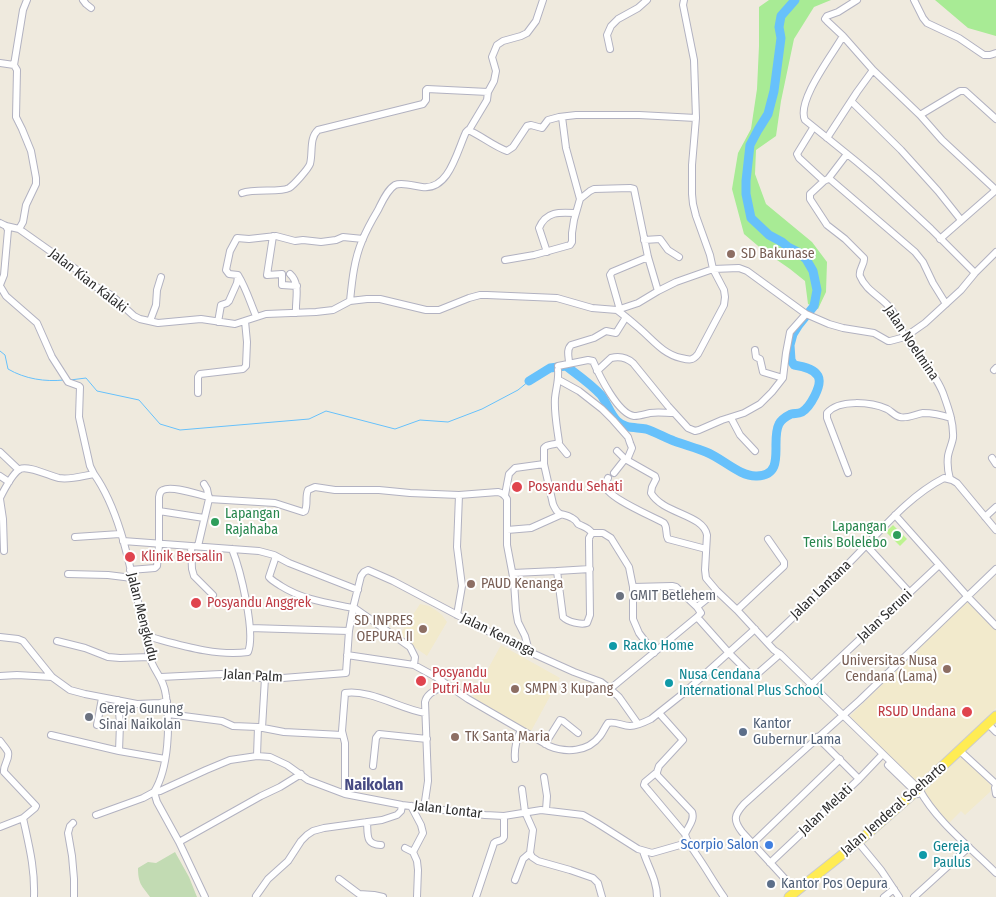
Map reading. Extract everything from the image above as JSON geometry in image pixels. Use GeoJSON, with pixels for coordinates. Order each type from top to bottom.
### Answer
{"type":"FeatureCollection","features":[{"type":"Feature","properties":{"kind":"main road","name":"Jalan Jenderal Soeharto"},"geometry":{"type":"LineString","coordinates":[[788,897],[797,892],[919,793],[996,716]]}},
{"type":"Feature","properties":{"kind":"street"},"geometry":{"type":"LineString","coordinates":[[3,225],[19,229],[23,222],[26,205],[36,184],[31,151],[16,117],[17,74],[14,65],[23,10],[27,0]]}},
{"type":"Feature","properties":{"kind":"street"},"geometry":{"type":"LineString","coordinates":[[83,0],[91,8]]}},
{"type":"Feature","properties":{"kind":"street"},"geometry":{"type":"LineString","coordinates":[[350,301],[353,276],[363,239],[384,198],[395,186],[403,184],[430,188],[445,178],[466,132],[487,100],[488,92],[495,76],[495,64],[492,57],[497,45],[527,33],[536,21],[543,0]]}},
{"type":"Feature","properties":{"kind":"street"},"geometry":{"type":"LineString","coordinates":[[610,49],[607,35],[611,26],[647,0]]}},
{"type":"Feature","properties":{"kind":"street"},"geometry":{"type":"LineString","coordinates":[[648,257],[612,272],[610,275],[619,310],[667,353],[689,360],[694,359],[724,305],[725,297],[724,290],[712,269],[710,255],[696,216],[692,194],[692,150],[696,118],[694,60],[683,5],[684,0]]}},
{"type":"Feature","properties":{"kind":"street"},"geometry":{"type":"LineString","coordinates":[[857,0],[826,17],[827,22],[920,115],[942,140],[996,190],[940,238]]}},
{"type":"Feature","properties":{"kind":"street"},"geometry":{"type":"LineString","coordinates":[[914,0],[927,22],[959,38],[984,55],[996,53]]}},
{"type":"Feature","properties":{"kind":"street"},"geometry":{"type":"LineString","coordinates":[[843,36],[818,76],[804,105],[803,118],[857,162],[919,217],[975,273]]}},
{"type":"Feature","properties":{"kind":"street"},"geometry":{"type":"LineString","coordinates":[[0,63],[14,65]]}},
{"type":"Feature","properties":{"kind":"street"},"geometry":{"type":"LineString","coordinates":[[826,138],[873,70]]}},
{"type":"Feature","properties":{"kind":"street"},"geometry":{"type":"LineString","coordinates":[[242,193],[290,188],[309,166],[313,137],[318,130],[423,104],[426,100],[427,89],[488,92]]}},
{"type":"Feature","properties":{"kind":"street"},"geometry":{"type":"LineString","coordinates":[[920,115],[962,90],[996,119]]}},
{"type":"Feature","properties":{"kind":"street"},"geometry":{"type":"LineString","coordinates":[[851,100],[901,150],[961,220]]}},
{"type":"Feature","properties":{"kind":"street"},"geometry":{"type":"LineString","coordinates":[[468,130],[489,141],[495,147],[507,151],[513,148],[527,126],[531,125],[542,128],[548,120],[562,117],[576,115],[639,115],[696,118]]}},
{"type":"Feature","properties":{"kind":"street"},"geometry":{"type":"LineString","coordinates":[[562,117],[566,148],[580,199]]}},
{"type":"Feature","properties":{"kind":"street"},"geometry":{"type":"LineString","coordinates":[[813,128],[797,155],[799,158],[915,252],[923,262],[946,304]]}},
{"type":"Feature","properties":{"kind":"street"},"geometry":{"type":"LineString","coordinates":[[826,180],[847,154]]}},
{"type":"Feature","properties":{"kind":"street","name":"Jalan Noelmina"},"geometry":{"type":"LineString","coordinates":[[826,180],[810,194],[810,199],[827,225],[845,239],[864,258],[860,275],[869,289],[891,309],[905,338],[936,379],[942,393],[951,418],[953,436],[948,456],[950,479]]}},
{"type":"Feature","properties":{"kind":"street"},"geometry":{"type":"LineString","coordinates":[[504,260],[547,252],[571,244],[575,213],[580,199],[590,191],[594,189],[633,189],[648,257],[658,291]]}},
{"type":"Feature","properties":{"kind":"street"},"geometry":{"type":"LineString","coordinates":[[547,252],[539,228],[542,222],[555,213],[575,213]]}},
{"type":"Feature","properties":{"kind":"street"},"geometry":{"type":"LineString","coordinates":[[0,286],[4,275],[8,230],[3,225]]}},
{"type":"Feature","properties":{"kind":"street","name":"Jalan Kian Kalaki"},"geometry":{"type":"LineString","coordinates":[[19,229],[77,270],[91,284],[111,295],[134,316],[158,323],[201,319],[235,324],[266,314],[333,310],[350,301],[367,299],[380,299],[432,311],[476,296],[487,295],[557,298],[592,308],[619,310],[638,304],[676,282],[712,269],[742,268],[806,314],[843,328],[874,333],[888,341],[905,338]]}},
{"type":"Feature","properties":{"kind":"street"},"geometry":{"type":"LineString","coordinates":[[239,276],[229,274],[226,270],[230,251],[237,238],[249,239],[273,236],[296,241],[321,242],[336,240],[343,236],[363,239]]}},
{"type":"Feature","properties":{"kind":"street"},"geometry":{"type":"LineString","coordinates":[[273,236],[267,275],[282,274],[282,285],[297,286]]}},
{"type":"Feature","properties":{"kind":"street"},"geometry":{"type":"LineString","coordinates":[[644,240],[660,239],[668,250],[679,257]]}},
{"type":"Feature","properties":{"kind":"street"},"geometry":{"type":"LineString","coordinates":[[905,338],[925,323],[961,290],[996,252]]}},
{"type":"Feature","properties":{"kind":"street"},"geometry":{"type":"LineString","coordinates":[[290,274],[297,286],[296,313]]}},
{"type":"Feature","properties":{"kind":"street"},"geometry":{"type":"LineString","coordinates":[[239,276],[256,316]]}},
{"type":"Feature","properties":{"kind":"street"},"geometry":{"type":"LineString","coordinates":[[218,322],[221,305],[229,301],[239,276]]}},
{"type":"Feature","properties":{"kind":"street"},"geometry":{"type":"LineString","coordinates":[[150,322],[156,306],[162,278]]}},
{"type":"Feature","properties":{"kind":"street","name":"Jalan Mengkudu"},"geometry":{"type":"LineString","coordinates":[[0,286],[6,296],[37,323],[52,357],[68,382],[78,384],[80,388],[79,417],[90,466],[112,507],[122,538],[150,658],[161,677],[166,692],[168,714],[167,751],[154,792]]}},
{"type":"Feature","properties":{"kind":"street"},"geometry":{"type":"LineString","coordinates":[[597,371],[611,358],[624,357],[628,359],[633,362],[688,428],[695,431],[703,429],[744,413],[760,404],[772,392],[784,378],[790,332],[806,314]]}},
{"type":"Feature","properties":{"kind":"street"},"geometry":{"type":"LineString","coordinates":[[570,363],[568,351],[571,345],[594,338],[606,331],[616,333],[626,317]]}},
{"type":"Feature","properties":{"kind":"street"},"geometry":{"type":"LineString","coordinates":[[198,393],[198,377],[200,374],[243,369],[246,366],[247,342],[245,321]]}},
{"type":"Feature","properties":{"kind":"street"},"geometry":{"type":"LineString","coordinates":[[755,350],[756,357],[760,359],[763,372],[784,378]]}},
{"type":"Feature","properties":{"kind":"street"},"geometry":{"type":"LineString","coordinates":[[567,454],[558,443],[555,400],[556,387],[559,380],[558,368],[570,363],[593,361],[606,387],[620,406],[631,415],[674,413]]}},
{"type":"Feature","properties":{"kind":"street"},"geometry":{"type":"LineString","coordinates":[[559,380],[579,391],[602,409],[628,437],[632,448],[626,460],[614,473]]}},
{"type":"Feature","properties":{"kind":"street"},"geometry":{"type":"LineString","coordinates":[[848,473],[827,418],[827,413],[831,408],[845,403],[862,404],[884,408],[901,418],[928,414],[951,418]]}},
{"type":"Feature","properties":{"kind":"street"},"geometry":{"type":"LineString","coordinates":[[731,418],[740,435],[755,450]]}},
{"type":"Feature","properties":{"kind":"street"},"geometry":{"type":"LineString","coordinates":[[558,443],[545,446],[543,455],[550,498],[554,508],[560,515],[572,518],[578,524],[589,528],[592,533]]}},
{"type":"Feature","properties":{"kind":"street"},"geometry":{"type":"LineString","coordinates":[[616,451],[626,460],[654,476],[656,479],[651,494],[659,503],[691,518],[703,527],[706,532],[705,576],[717,591],[810,687],[919,793],[942,820],[996,874]]}},
{"type":"Feature","properties":{"kind":"street"},"geometry":{"type":"LineString","coordinates":[[0,452],[19,470]]}},
{"type":"Feature","properties":{"kind":"street"},"geometry":{"type":"LineString","coordinates":[[529,651],[517,617],[513,573],[506,530],[508,504],[505,495],[509,474],[515,468],[544,464]]}},
{"type":"Feature","properties":{"kind":"street"},"geometry":{"type":"LineString","coordinates":[[4,551],[4,519],[0,498],[9,482],[19,470],[28,468],[51,476],[64,478],[94,474]]}},
{"type":"Feature","properties":{"kind":"street"},"geometry":{"type":"LineString","coordinates":[[0,476],[9,482]]}},
{"type":"Feature","properties":{"kind":"street"},"geometry":{"type":"LineString","coordinates":[[608,478],[605,485],[606,488],[618,499],[664,523],[668,539],[706,549]]}},
{"type":"Feature","properties":{"kind":"street","name":"Jalan Lantana"},"geometry":{"type":"LineString","coordinates":[[767,642],[909,502],[933,484],[944,478],[950,479]]}},
{"type":"Feature","properties":{"kind":"street"},"geometry":{"type":"LineString","coordinates":[[950,479],[957,483],[996,530]]}},
{"type":"Feature","properties":{"kind":"street"},"geometry":{"type":"LineString","coordinates":[[204,484],[209,498],[194,546],[192,569],[194,576],[213,595]]}},
{"type":"Feature","properties":{"kind":"street"},"geometry":{"type":"LineString","coordinates":[[130,570],[155,568],[157,566],[159,494],[164,489],[171,488],[209,498],[275,502],[303,512],[306,510],[308,490],[315,488],[459,495],[498,492],[505,495]]}},
{"type":"Feature","properties":{"kind":"street"},"geometry":{"type":"LineString","coordinates":[[457,615],[462,586],[457,547],[459,495]]}},
{"type":"Feature","properties":{"kind":"street"},"geometry":{"type":"LineString","coordinates":[[985,517],[996,507]]}},
{"type":"Feature","properties":{"kind":"street"},"geometry":{"type":"LineString","coordinates":[[159,511],[204,518]]}},
{"type":"Feature","properties":{"kind":"street"},"geometry":{"type":"LineString","coordinates":[[506,530],[531,528],[560,515]]}},
{"type":"Feature","properties":{"kind":"street"},"geometry":{"type":"LineString","coordinates":[[896,515],[939,565],[996,626]]}},
{"type":"Feature","properties":{"kind":"street"},"geometry":{"type":"LineString","coordinates":[[557,571],[563,618],[583,624],[588,621],[590,615],[589,538],[592,533]]}},
{"type":"Feature","properties":{"kind":"street"},"geometry":{"type":"LineString","coordinates":[[592,533],[603,533],[611,538],[627,562],[633,587],[633,619],[639,633],[654,653]]}},
{"type":"Feature","properties":{"kind":"street"},"geometry":{"type":"LineString","coordinates":[[75,537],[122,538],[159,545],[259,551],[276,556],[288,563],[358,590]]}},
{"type":"Feature","properties":{"kind":"street"},"geometry":{"type":"LineString","coordinates":[[737,610],[784,566],[784,562],[768,539]]}},
{"type":"Feature","properties":{"kind":"street"},"geometry":{"type":"LineString","coordinates":[[866,545],[910,593]]}},
{"type":"Feature","properties":{"kind":"street"},"geometry":{"type":"LineString","coordinates":[[146,636],[209,651],[248,652],[250,648],[250,628],[243,585],[232,549]]}},
{"type":"Feature","properties":{"kind":"street"},"geometry":{"type":"LineString","coordinates":[[276,556],[269,577],[271,580],[289,591],[316,601],[353,607],[410,646],[416,661],[414,665]]}},
{"type":"Feature","properties":{"kind":"street","name":"Jalan Seruni"},"geometry":{"type":"LineString","coordinates":[[810,687],[939,565]]}},
{"type":"Feature","properties":{"kind":"street"},"geometry":{"type":"LineString","coordinates":[[513,573],[590,568]]}},
{"type":"Feature","properties":{"kind":"street"},"geometry":{"type":"LineString","coordinates":[[797,892],[737,825],[736,812],[841,716],[996,569]]}},
{"type":"Feature","properties":{"kind":"street","name":"Jalan Kenanga"},"geometry":{"type":"LineString","coordinates":[[346,673],[353,607],[361,576],[364,572],[371,570],[514,644],[574,672],[601,682],[610,688],[623,702],[638,724]]}},
{"type":"Feature","properties":{"kind":"street"},"geometry":{"type":"LineString","coordinates":[[68,574],[132,578]]}},
{"type":"Feature","properties":{"kind":"street"},"geometry":{"type":"LineString","coordinates":[[280,585],[283,594]]}},
{"type":"Feature","properties":{"kind":"street"},"geometry":{"type":"LineString","coordinates":[[610,688],[701,613],[676,587],[633,587]]}},
{"type":"Feature","properties":{"kind":"street"},"geometry":{"type":"LineString","coordinates":[[696,607],[717,591]]}},
{"type":"Feature","properties":{"kind":"street"},"geometry":{"type":"LineString","coordinates":[[697,617],[751,675],[754,676],[778,654]]}},
{"type":"Feature","properties":{"kind":"street"},"geometry":{"type":"LineString","coordinates":[[250,628],[349,631]]}},
{"type":"Feature","properties":{"kind":"street"},"geometry":{"type":"LineString","coordinates":[[347,655],[414,665],[545,744],[556,749],[578,750],[593,743],[608,723],[615,722],[630,726],[645,722],[659,713],[755,630]]}},
{"type":"Feature","properties":{"kind":"street"},"geometry":{"type":"LineString","coordinates":[[0,637],[18,639],[25,644],[52,677],[70,690],[137,704],[167,701]]}},
{"type":"Feature","properties":{"kind":"street"},"geometry":{"type":"LineString","coordinates":[[57,642],[85,648],[108,656],[150,658]]}},
{"type":"Feature","properties":{"kind":"street","name":"Jalan Palm"},"geometry":{"type":"LineString","coordinates":[[161,677],[221,674],[282,678],[346,673]]}},
{"type":"Feature","properties":{"kind":"street"},"geometry":{"type":"LineString","coordinates":[[0,676],[52,677]]}},
{"type":"Feature","properties":{"kind":"street"},"geometry":{"type":"LineString","coordinates":[[257,756],[265,678]]}},
{"type":"Feature","properties":{"kind":"street"},"geometry":{"type":"LineString","coordinates":[[424,808],[428,781],[426,698],[429,694],[446,684]]}},
{"type":"Feature","properties":{"kind":"street"},"geometry":{"type":"LineString","coordinates":[[345,794],[346,744],[342,735],[342,724],[345,693],[353,692],[368,695],[413,711],[425,713]]}},
{"type":"Feature","properties":{"kind":"street"},"geometry":{"type":"LineString","coordinates":[[98,725],[102,698]]}},
{"type":"Feature","properties":{"kind":"street"},"geometry":{"type":"LineString","coordinates":[[118,700],[120,724],[119,751]]}},
{"type":"Feature","properties":{"kind":"street"},"geometry":{"type":"LineString","coordinates":[[659,713],[683,740],[644,785],[684,834],[687,843],[724,897]]}},
{"type":"Feature","properties":{"kind":"street"},"geometry":{"type":"LineString","coordinates":[[168,714],[222,721],[230,726],[260,727],[284,732],[342,735]]}},
{"type":"Feature","properties":{"kind":"street"},"geometry":{"type":"LineString","coordinates":[[841,716],[880,757],[919,793]]}},
{"type":"Feature","properties":{"kind":"street"},"geometry":{"type":"LineString","coordinates":[[545,744],[560,720],[578,732]]}},
{"type":"Feature","properties":{"kind":"street"},"geometry":{"type":"LineString","coordinates":[[988,724],[996,732]]}},
{"type":"Feature","properties":{"kind":"street"},"geometry":{"type":"LineString","coordinates":[[514,759],[514,749],[521,730]]}},
{"type":"Feature","properties":{"kind":"street"},"geometry":{"type":"LineString","coordinates":[[372,766],[376,738],[379,734],[426,739]]}},
{"type":"Feature","properties":{"kind":"street"},"geometry":{"type":"LineString","coordinates":[[51,735],[119,751],[165,759]]}},
{"type":"Feature","properties":{"kind":"street"},"geometry":{"type":"LineString","coordinates":[[817,737],[859,779]]}},
{"type":"Feature","properties":{"kind":"street"},"geometry":{"type":"LineString","coordinates":[[0,741],[8,754],[3,767],[4,772],[36,805],[23,818],[0,827]]}},
{"type":"Feature","properties":{"kind":"street"},"geometry":{"type":"LineString","coordinates":[[960,750],[996,784],[996,794]]}},
{"type":"Feature","properties":{"kind":"street","name":"Jalan Lontar"},"geometry":{"type":"LineString","coordinates":[[96,815],[143,798],[230,760],[257,756],[277,759],[288,764],[316,784],[345,794],[402,805],[485,815],[504,816],[541,810],[582,815],[643,851]]}},
{"type":"Feature","properties":{"kind":"street","name":"Jalan Melati"},"geometry":{"type":"LineString","coordinates":[[770,862],[880,757]]}},
{"type":"Feature","properties":{"kind":"street"},"geometry":{"type":"LineString","coordinates":[[753,843],[840,760]]}},
{"type":"Feature","properties":{"kind":"street"},"geometry":{"type":"LineString","coordinates":[[657,772],[659,777],[692,812],[692,820],[684,834]]}},
{"type":"Feature","properties":{"kind":"street"},"geometry":{"type":"LineString","coordinates":[[179,842],[245,805],[280,788],[301,774]]}},
{"type":"Feature","properties":{"kind":"street"},"geometry":{"type":"LineString","coordinates":[[544,777],[547,796],[546,810]]}},
{"type":"Feature","properties":{"kind":"street"},"geometry":{"type":"LineString","coordinates":[[522,789],[525,812],[533,830],[530,853],[532,857],[538,861],[593,878],[598,883],[602,897]]}},
{"type":"Feature","properties":{"kind":"street"},"geometry":{"type":"LineString","coordinates":[[154,792],[157,802],[179,842],[205,897]]}},
{"type":"Feature","properties":{"kind":"street"},"geometry":{"type":"LineString","coordinates":[[255,897],[268,879],[288,861],[301,842],[313,831],[382,820],[398,815],[402,805]]}},
{"type":"Feature","properties":{"kind":"street"},"geometry":{"type":"LineString","coordinates":[[411,806],[423,833],[413,852]]}},
{"type":"Feature","properties":{"kind":"street"},"geometry":{"type":"LineString","coordinates":[[476,897],[494,843],[504,838],[504,816]]}},
{"type":"Feature","properties":{"kind":"street"},"geometry":{"type":"LineString","coordinates":[[23,818],[32,861],[34,897]]}},
{"type":"Feature","properties":{"kind":"street"},"geometry":{"type":"LineString","coordinates":[[367,822],[369,840],[373,844],[381,845]]}},
{"type":"Feature","properties":{"kind":"street"},"geometry":{"type":"LineString","coordinates":[[73,823],[68,833],[72,856],[74,897]]}},
{"type":"Feature","properties":{"kind":"street"},"geometry":{"type":"LineString","coordinates":[[858,842],[881,870],[899,897]]}},
{"type":"Feature","properties":{"kind":"street"},"geometry":{"type":"LineString","coordinates":[[657,897],[655,880],[643,851],[652,853],[687,843]]}},
{"type":"Feature","properties":{"kind":"street"},"geometry":{"type":"LineString","coordinates":[[914,897],[969,847]]}},
{"type":"Feature","properties":{"kind":"street"},"geometry":{"type":"LineString","coordinates":[[405,848],[413,852],[417,861],[417,897]]}},
{"type":"Feature","properties":{"kind":"street"},"geometry":{"type":"LineString","coordinates":[[516,880],[523,859],[530,853]]}},
{"type":"Feature","properties":{"kind":"street"},"geometry":{"type":"LineString","coordinates":[[339,879],[359,894],[383,897]]}},
{"type":"Feature","properties":{"kind":"street"},"geometry":{"type":"LineString","coordinates":[[884,897],[894,889]]}},
{"type":"Feature","properties":{"kind":"shaded area","name":"Universitas Nusa Cendana (Lama)"},"geometry":{"type":"Polygon","coordinates":[[[968,601],[996,630],[996,708],[918,785],[850,716],[968,601]]]}},
{"type":"Feature","properties":{"kind":"shaded area","name":"SD INPRES OEPURA II"},"geometry":{"type":"Polygon","coordinates":[[[420,604],[429,606],[437,611],[447,622],[427,656],[399,636],[420,604]]]}},
{"type":"Feature","properties":{"kind":"shaded area","name":"SMPN 3 Kupang"},"geometry":{"type":"Polygon","coordinates":[[[501,645],[560,678],[530,733],[471,700],[501,645]]]}},
{"type":"Feature","properties":{"kind":"shaded area"},"geometry":{"type":"Polygon","coordinates":[[[963,755],[993,788],[965,815],[961,811],[948,824],[921,794],[963,755]]]}},
{"type":"Feature","properties":{"kind":"green space"},"geometry":{"type":"Polygon","coordinates":[[[769,0],[831,0],[814,7],[794,39],[776,136],[756,150],[755,174],[766,204],[812,242],[827,262],[826,292],[818,309],[808,304],[805,281],[744,234],[732,189],[738,153],[751,129],[757,89],[759,7],[769,0]]]}},
{"type":"Feature","properties":{"kind":"green space"},"geometry":{"type":"Polygon","coordinates":[[[935,0],[996,0],[996,36],[968,28],[935,0]]]}},
{"type":"Feature","properties":{"kind":"green space","name":"Lapangan Tenis Bolelebo"},"geometry":{"type":"Polygon","coordinates":[[[893,525],[907,539],[900,546],[886,532],[893,525]]]}},
{"type":"Feature","properties":{"kind":"green space"},"geometry":{"type":"Polygon","coordinates":[[[175,852],[189,877],[197,897],[150,897],[140,881],[138,868],[148,862],[156,863],[175,852]]]}},
{"type":"Feature","properties":{"kind":"waterway"},"geometry":{"type":"LineString","coordinates":[[529,381],[550,368],[566,366],[601,395],[610,412],[620,424],[646,429],[706,452],[744,474],[757,476],[772,470],[775,464],[779,424],[789,415],[801,413],[812,401],[819,385],[818,376],[814,371],[794,365],[791,360],[790,345],[793,334],[814,306],[817,290],[813,271],[806,259],[798,252],[769,235],[751,218],[746,194],[750,145],[768,114],[774,91],[781,38],[779,27],[781,16],[795,0]]}},
{"type":"Feature","properties":{"kind":"waterway"},"geometry":{"type":"LineString","coordinates":[[0,351],[5,355],[8,369],[21,375],[50,381],[64,380]]}},
{"type":"Feature","properties":{"kind":"waterway"},"geometry":{"type":"LineString","coordinates":[[70,380],[86,378],[97,391],[139,400],[160,424],[180,430],[309,419],[326,411],[395,429],[420,420],[448,422],[482,409],[518,390],[529,381]]}},
{"type":"Feature","properties":{"kind":"place","name":"SD Bakunase"},"geometry":{"type":"Point","coordinates":[731,254]}},
{"type":"Feature","properties":{"kind":"place","name":"Posyandu Sehati"},"geometry":{"type":"Point","coordinates":[517,487]}},
{"type":"Feature","properties":{"kind":"place","name":"Lapangan Rajahaba"},"geometry":{"type":"Point","coordinates":[215,522]}},
{"type":"Feature","properties":{"kind":"place","name":"Lapangan Tenis Bolelebo"},"geometry":{"type":"Point","coordinates":[897,535]}},
{"type":"Feature","properties":{"kind":"place","name":"Klinik Bersalin"},"geometry":{"type":"Point","coordinates":[130,557]}},
{"type":"Feature","properties":{"kind":"place","name":"PAUD Kenanga"},"geometry":{"type":"Point","coordinates":[471,584]}},
{"type":"Feature","properties":{"kind":"place","name":"GMIT Betlehem"},"geometry":{"type":"Point","coordinates":[620,596]}},
{"type":"Feature","properties":{"kind":"place","name":"Posyandu Anggrek"},"geometry":{"type":"Point","coordinates":[196,603]}},
{"type":"Feature","properties":{"kind":"place","name":"SD INPRES OEPURA II"},"geometry":{"type":"Point","coordinates":[423,629]}},
{"type":"Feature","properties":{"kind":"place","name":"Racko Home"},"geometry":{"type":"Point","coordinates":[613,646]}},
{"type":"Feature","properties":{"kind":"place","name":"Universitas Nusa Cendana (Lama)"},"geometry":{"type":"Point","coordinates":[947,669]}},
{"type":"Feature","properties":{"kind":"place","name":"Posyandu Putri Malu"},"geometry":{"type":"Point","coordinates":[421,681]}},
{"type":"Feature","properties":{"kind":"place","name":"Nusa Cendana International Plus School"},"geometry":{"type":"Point","coordinates":[669,683]}},
{"type":"Feature","properties":{"kind":"place","name":"SMPN 3 Kupang"},"geometry":{"type":"Point","coordinates":[515,689]}},
{"type":"Feature","properties":{"kind":"place","name":"RSUD Undana"},"geometry":{"type":"Point","coordinates":[967,712]}},
{"type":"Feature","properties":{"kind":"place","name":"Gereja Gunung Sinai Naikolan"},"geometry":{"type":"Point","coordinates":[89,717]}},
{"type":"Feature","properties":{"kind":"place","name":"Kantor Gubernur Lama"},"geometry":{"type":"Point","coordinates":[743,732]}},
{"type":"Feature","properties":{"kind":"place","name":"TK Santa Maria"},"geometry":{"type":"Point","coordinates":[455,737]}},
{"type":"Feature","properties":{"kind":"place","name":"Scorpio Salon"},"geometry":{"type":"Point","coordinates":[769,845]}},
{"type":"Feature","properties":{"kind":"place","name":"Gereja Paulus"},"geometry":{"type":"Point","coordinates":[923,855]}},
{"type":"Feature","properties":{"kind":"place","name":"Kantor Pos Oepura"},"geometry":{"type":"Point","coordinates":[771,884]}},
{"type":"Feature","properties":{"kind":"district","name":"Naikolan"},"geometry":{"type":"Point","coordinates":[374,786]}}]}
